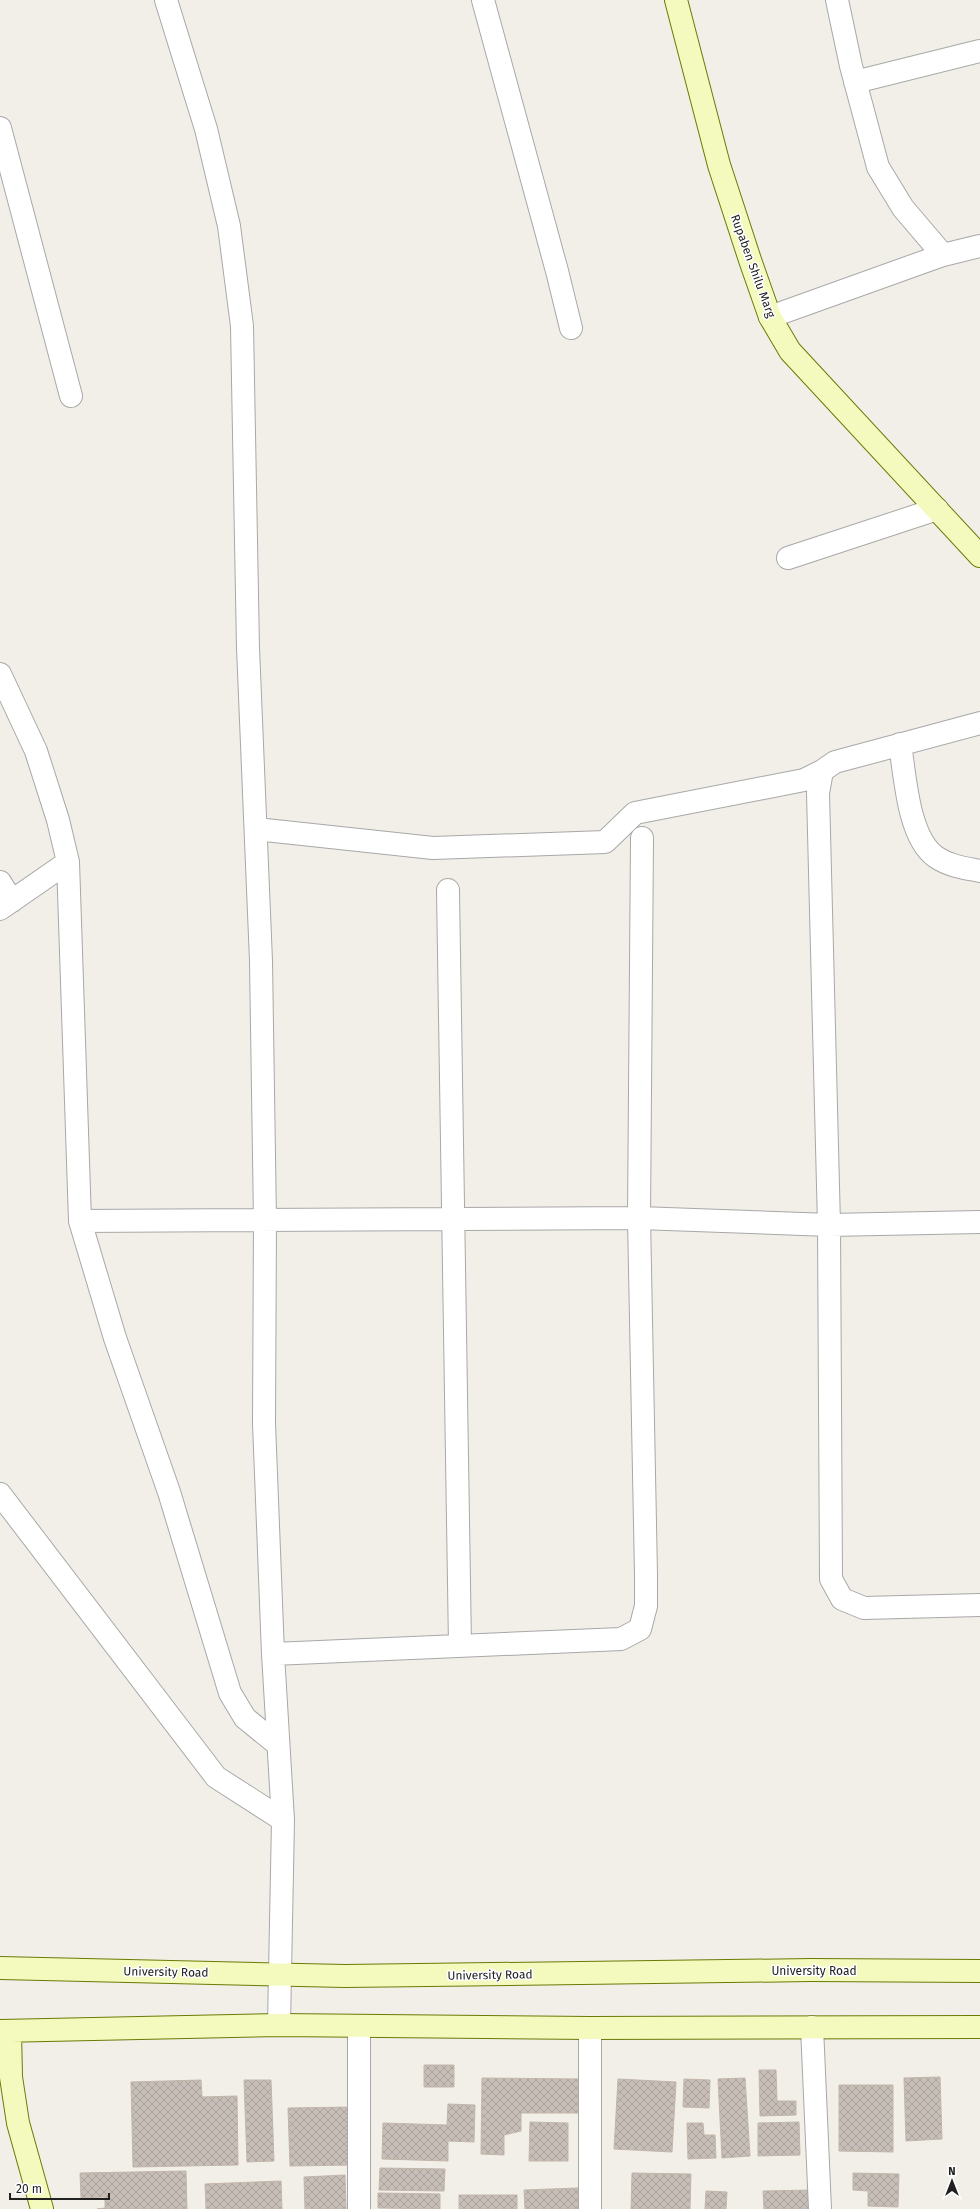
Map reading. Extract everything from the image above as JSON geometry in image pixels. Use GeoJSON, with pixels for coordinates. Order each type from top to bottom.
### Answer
{"type":"FeatureCollection","features":[{"type":"Feature","properties":{"kind":"street"},"geometry":{"type":"LineString","coordinates":[[166,0],[206,129],[227,219],[242,326],[248,648],[261,961],[265,1221],[264,1424],[277,1744],[283,1820],[279,2025]]}},
{"type":"Feature","properties":{"kind":"street"},"geometry":{"type":"LineString","coordinates":[[483,0],[555,263],[571,328]]}},
{"type":"Feature","properties":{"kind":"street","name":"Rupaben Shilu Marg"},"geometry":{"type":"LineString","coordinates":[[676,0],[719,165],[770,317],[790,351],[980,556]]}},
{"type":"Feature","properties":{"kind":"street"},"geometry":{"type":"LineString","coordinates":[[837,0],[855,82],[878,167],[902,208],[943,255]]}},
{"type":"Feature","properties":{"kind":"street"},"geometry":{"type":"LineString","coordinates":[[855,82],[980,51]]}},
{"type":"Feature","properties":{"kind":"street"},"geometry":{"type":"LineString","coordinates":[[0,128],[70,396]]}},
{"type":"Feature","properties":{"kind":"street"},"geometry":{"type":"LineString","coordinates":[[770,317],[943,255],[980,246]]}},
{"type":"Feature","properties":{"kind":"street"},"geometry":{"type":"LineString","coordinates":[[788,558],[937,509]]}},
{"type":"Feature","properties":{"kind":"street"},"geometry":{"type":"LineString","coordinates":[[0,674],[36,751],[58,820],[68,862],[80,1221],[115,1338],[169,1492],[230,1693],[245,1718],[277,1744]]}},
{"type":"Feature","properties":{"kind":"street"},"geometry":{"type":"LineString","coordinates":[[256,829],[433,848],[605,842],[635,813],[804,780],[822,771],[835,762],[980,723]]}},
{"type":"Feature","properties":{"kind":"street"},"geometry":{"type":"LineString","coordinates":[[900,744],[913,821],[922,841],[935,857],[955,866],[980,871]]}},
{"type":"Feature","properties":{"kind":"street"},"geometry":{"type":"LineString","coordinates":[[822,771],[818,793],[829,1225],[831,1579],[842,1599],[864,1608],[980,1605]]}},
{"type":"Feature","properties":{"kind":"street"},"geometry":{"type":"LineString","coordinates":[[273,1654],[622,1639],[640,1629],[646,1606],[639,1218],[642,838]]}},
{"type":"Feature","properties":{"kind":"street"},"geometry":{"type":"LineString","coordinates":[[0,882],[6,905],[68,862]]}},
{"type":"Feature","properties":{"kind":"street"},"geometry":{"type":"LineString","coordinates":[[448,890],[460,1646]]}},
{"type":"Feature","properties":{"kind":"street"},"geometry":{"type":"LineString","coordinates":[[80,1221],[639,1218],[829,1225],[980,1222]]}},
{"type":"Feature","properties":{"kind":"street"},"geometry":{"type":"LineString","coordinates":[[0,1494],[216,1777],[283,1820]]}},
{"type":"Feature","properties":{"kind":"street","name":"University Road"},"geometry":{"type":"LineString","coordinates":[[0,1968],[353,1976],[810,1970],[980,1971]]}},
{"type":"Feature","properties":{"kind":"street"},"geometry":{"type":"LineString","coordinates":[[42,2209],[18,2122],[5,2031],[279,2025],[359,2027],[590,2028],[980,2027]]}},
{"type":"Feature","properties":{"kind":"street"},"geometry":{"type":"LineString","coordinates":[[359,2027],[359,2209]]}},
{"type":"Feature","properties":{"kind":"street"},"geometry":{"type":"LineString","coordinates":[[812,2027],[820,2209]]}},
{"type":"Feature","properties":{"kind":"street"},"geometry":{"type":"LineString","coordinates":[[590,2028],[590,2209]]}},
{"type":"Feature","properties":{"kind":"building"},"geometry":{"type":"Polygon","coordinates":[[[424,2065],[454,2065],[454,2087],[424,2087],[424,2065]]]}},
{"type":"Feature","properties":{"kind":"building"},"geometry":{"type":"Polygon","coordinates":[[[759,2070],[776,2070],[777,2101],[796,2101],[796,2115],[760,2116],[759,2070]]]}},
{"type":"Feature","properties":{"kind":"building"},"geometry":{"type":"Polygon","coordinates":[[[940,2077],[942,2139],[906,2141],[904,2078],[940,2077]]]}},
{"type":"Feature","properties":{"kind":"building"},"geometry":{"type":"Polygon","coordinates":[[[482,2078],[579,2079],[579,2113],[521,2113],[521,2131],[504,2135],[504,2155],[481,2154],[482,2078]]]}},
{"type":"Feature","properties":{"kind":"building"},"geometry":{"type":"Polygon","coordinates":[[[745,2078],[750,2156],[722,2158],[718,2079],[745,2078]]]}},
{"type":"Feature","properties":{"kind":"building"},"geometry":{"type":"Polygon","coordinates":[[[618,2079],[676,2082],[672,2152],[614,2149],[618,2079]]]}},
{"type":"Feature","properties":{"kind":"building"},"geometry":{"type":"Polygon","coordinates":[[[684,2079],[710,2080],[709,2108],[683,2107],[684,2079]]]}},
{"type":"Feature","properties":{"kind":"building"},"geometry":{"type":"Polygon","coordinates":[[[201,2080],[202,2097],[237,2096],[238,2165],[133,2167],[131,2082],[201,2080]]]}},
{"type":"Feature","properties":{"kind":"building"},"geometry":{"type":"Polygon","coordinates":[[[244,2080],[271,2080],[274,2161],[247,2162],[244,2080]]]}},
{"type":"Feature","properties":{"kind":"building"},"geometry":{"type":"Polygon","coordinates":[[[839,2085],[893,2085],[893,2152],[839,2151],[839,2085]]]}},
{"type":"Feature","properties":{"kind":"building"},"geometry":{"type":"Polygon","coordinates":[[[448,2104],[475,2105],[474,2142],[448,2141],[448,2161],[382,2159],[383,2123],[447,2125],[448,2104]]]}},
{"type":"Feature","properties":{"kind":"building"},"geometry":{"type":"Polygon","coordinates":[[[351,2107],[353,2165],[290,2166],[288,2108],[351,2107]]]}},
{"type":"Feature","properties":{"kind":"building"},"geometry":{"type":"Polygon","coordinates":[[[530,2122],[568,2123],[568,2161],[529,2161],[530,2122]]]}},
{"type":"Feature","properties":{"kind":"building"},"geometry":{"type":"Polygon","coordinates":[[[799,2122],[800,2155],[758,2156],[758,2123],[799,2122]]]}},
{"type":"Feature","properties":{"kind":"building"},"geometry":{"type":"Polygon","coordinates":[[[687,2123],[703,2123],[704,2135],[715,2135],[716,2158],[688,2159],[687,2123]]]}},
{"type":"Feature","properties":{"kind":"building"},"geometry":{"type":"Polygon","coordinates":[[[380,2168],[445,2169],[444,2191],[379,2190],[380,2168]]]}},
{"type":"Feature","properties":{"kind":"building"},"geometry":{"type":"Polygon","coordinates":[[[186,2171],[187,2209],[97,2209],[105,2208],[105,2197],[81,2198],[80,2173],[186,2171]]]}},
{"type":"Feature","properties":{"kind":"building"},"geometry":{"type":"Polygon","coordinates":[[[632,2173],[691,2174],[690,2209],[631,2209],[632,2173]]]}},
{"type":"Feature","properties":{"kind":"building"},"geometry":{"type":"Polygon","coordinates":[[[853,2173],[899,2174],[898,2207],[868,2206],[868,2191],[853,2190],[853,2173]]]}},
{"type":"Feature","properties":{"kind":"building"},"geometry":{"type":"Polygon","coordinates":[[[345,2175],[346,2209],[305,2209],[304,2177],[345,2175]]]}},
{"type":"Feature","properties":{"kind":"building"},"geometry":{"type":"Polygon","coordinates":[[[281,2181],[282,2209],[206,2209],[205,2184],[281,2181]]]}},
{"type":"Feature","properties":{"kind":"building"},"geometry":{"type":"Polygon","coordinates":[[[578,2188],[579,2209],[525,2209],[524,2190],[578,2188]]]}},
{"type":"Feature","properties":{"kind":"building"},"geometry":{"type":"Polygon","coordinates":[[[814,2190],[815,2209],[764,2209],[763,2191],[814,2190]]]}},
{"type":"Feature","properties":{"kind":"building"},"geometry":{"type":"Polygon","coordinates":[[[706,2191],[727,2192],[726,2209],[705,2209],[706,2191]]]}},
{"type":"Feature","properties":{"kind":"building"},"geometry":{"type":"Polygon","coordinates":[[[378,2193],[440,2194],[440,2209],[378,2208],[378,2193]]]}},
{"type":"Feature","properties":{"kind":"building"},"geometry":{"type":"Polygon","coordinates":[[[459,2195],[517,2195],[517,2209],[459,2209],[459,2195]]]}}]}
